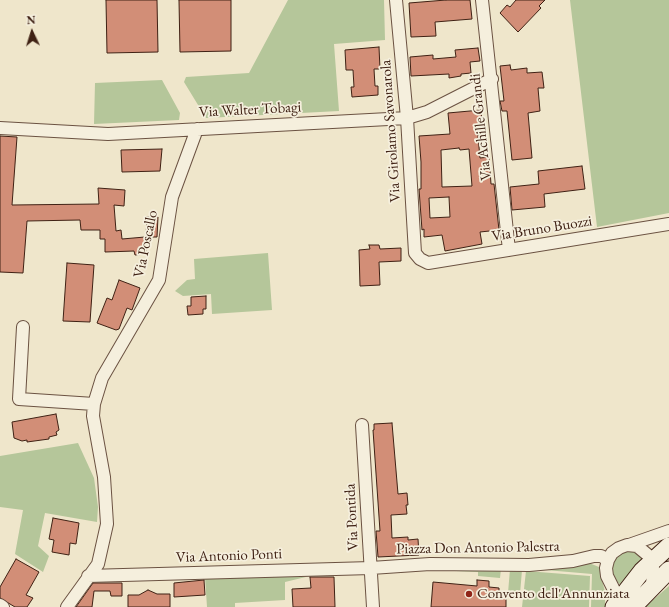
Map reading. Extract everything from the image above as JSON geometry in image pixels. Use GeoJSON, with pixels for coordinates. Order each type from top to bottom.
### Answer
{"type":"FeatureCollection","features":[{"type":"Feature","properties":{"kind":"street","name":"Via Girolamo Savonarola"},"geometry":{"type":"LineString","coordinates":[[396,0],[407,118],[415,253],[420,259]]}},
{"type":"Feature","properties":{"kind":"street","name":"Via Achille Grandi"},"geometry":{"type":"LineString","coordinates":[[482,0],[492,79],[509,250]]}},
{"type":"Feature","properties":{"kind":"street","name":"Via Walter Tobagi"},"geometry":{"type":"LineString","coordinates":[[0,128],[108,134],[407,118],[427,112],[492,79]]}},
{"type":"Feature","properties":{"kind":"street","name":"Via Poscallo"},"geometry":{"type":"LineString","coordinates":[[67,607],[98,564],[107,524],[104,477],[93,416],[94,404],[102,378],[159,280],[172,197],[197,129]]}},
{"type":"Feature","properties":{"kind":"street","name":"Via Bruno Buozzi"},"geometry":{"type":"LineString","coordinates":[[420,259],[428,263],[669,224]]}},
{"type":"Feature","properties":{"kind":"street"},"geometry":{"type":"LineString","coordinates":[[23,327],[19,399],[94,404]]}},
{"type":"Feature","properties":{"kind":"street","name":"Via Pontida"},"geometry":{"type":"LineString","coordinates":[[362,425],[373,607]]}},
{"type":"Feature","properties":{"kind":"street"},"geometry":{"type":"LineString","coordinates":[[632,599],[615,592],[607,576],[606,568],[608,560],[612,553],[627,545],[669,531]]}},
{"type":"Feature","properties":{"kind":"street"},"geometry":{"type":"LineString","coordinates":[[627,545],[637,546],[644,550],[652,562],[654,575],[632,599]]}},
{"type":"Feature","properties":{"kind":"street"},"geometry":{"type":"LineString","coordinates":[[632,599],[652,562],[669,546]]}},
{"type":"Feature","properties":{"kind":"street","name":"Piazza Don Antonio Palestra"},"geometry":{"type":"LineString","coordinates":[[371,568],[430,564],[529,565],[573,561],[594,556],[602,556],[608,560]]}},
{"type":"Feature","properties":{"kind":"street","name":"Via Antonio Ponti"},"geometry":{"type":"LineString","coordinates":[[88,576],[371,568]]}},
{"type":"Feature","properties":{"kind":"street"},"geometry":{"type":"LineString","coordinates":[[632,599],[669,570]]}},
{"type":"Feature","properties":{"kind":"green space"},"geometry":{"type":"Polygon","coordinates":[[[288,0],[384,0],[385,40],[334,44],[339,111],[206,118],[184,82],[186,77],[249,73],[288,0]]]}},
{"type":"Feature","properties":{"kind":"green space"},"geometry":{"type":"Polygon","coordinates":[[[570,0],[669,0],[669,213],[597,227],[570,0]]]}},
{"type":"Feature","properties":{"kind":"green space"},"geometry":{"type":"Polygon","coordinates":[[[162,80],[180,113],[179,120],[94,124],[95,83],[162,80]]]}},
{"type":"Feature","properties":{"kind":"green space"},"geometry":{"type":"Polygon","coordinates":[[[268,253],[272,310],[212,314],[211,294],[183,296],[175,291],[187,280],[195,279],[194,259],[268,253]]]}},
{"type":"Feature","properties":{"kind":"green space"},"geometry":{"type":"Polygon","coordinates":[[[78,443],[94,478],[98,507],[97,522],[45,513],[38,546],[49,556],[43,572],[15,554],[23,510],[0,507],[0,456],[78,443]]]}},
{"type":"Feature","properties":{"kind":"green space"},"geometry":{"type":"Polygon","coordinates":[[[634,550],[645,559],[621,585],[614,580],[610,564],[621,551],[634,550]]]}},
{"type":"Feature","properties":{"kind":"green space"},"geometry":{"type":"Polygon","coordinates":[[[589,563],[599,567],[605,592],[605,607],[591,607],[592,574],[534,569],[589,563]]]}},
{"type":"Feature","properties":{"kind":"green space"},"geometry":{"type":"Polygon","coordinates":[[[501,569],[500,578],[478,576],[478,572],[434,570],[501,569]]]}},
{"type":"Feature","properties":{"kind":"green space"},"geometry":{"type":"Polygon","coordinates":[[[510,569],[522,570],[520,594],[508,593],[510,569]]]}},
{"type":"Feature","properties":{"kind":"green space"},"geometry":{"type":"Polygon","coordinates":[[[526,571],[590,576],[589,607],[522,607],[526,571]]]}},
{"type":"Feature","properties":{"kind":"green space"},"geometry":{"type":"Polygon","coordinates":[[[310,576],[285,582],[285,600],[235,603],[235,607],[207,607],[205,577],[310,576]]]}},
{"type":"Feature","properties":{"kind":"green space"},"geometry":{"type":"Polygon","coordinates":[[[669,586],[669,607],[646,607],[653,600],[669,586]]]}},
{"type":"Feature","properties":{"kind":"building"},"geometry":{"type":"Polygon","coordinates":[[[106,0],[157,0],[158,52],[107,53],[106,0]]]}},
{"type":"Feature","properties":{"kind":"building"},"geometry":{"type":"Polygon","coordinates":[[[179,0],[231,0],[231,51],[180,52],[179,0]]]}},
{"type":"Feature","properties":{"kind":"building"},"geometry":{"type":"Polygon","coordinates":[[[470,0],[472,19],[435,22],[436,36],[411,37],[409,3],[470,0]]]}},
{"type":"Feature","properties":{"kind":"building"},"geometry":{"type":"Polygon","coordinates":[[[516,0],[545,0],[539,6],[541,8],[518,32],[500,13],[507,5],[510,7],[516,0]]]}},
{"type":"Feature","properties":{"kind":"building"},"geometry":{"type":"Polygon","coordinates":[[[379,47],[380,69],[374,69],[375,86],[378,86],[378,95],[352,97],[351,87],[354,87],[353,70],[346,70],[345,50],[379,47]]]}},
{"type":"Feature","properties":{"kind":"building"},"geometry":{"type":"Polygon","coordinates":[[[478,48],[480,61],[470,62],[471,73],[461,74],[461,76],[449,78],[449,74],[411,76],[410,57],[433,55],[433,59],[456,57],[455,50],[478,48]]]}},
{"type":"Feature","properties":{"kind":"building"},"geometry":{"type":"Polygon","coordinates":[[[510,65],[511,70],[527,68],[527,73],[542,72],[544,88],[538,88],[540,111],[528,113],[532,158],[512,160],[507,111],[502,111],[500,101],[504,101],[500,66],[510,65]]]}},
{"type":"Feature","properties":{"kind":"building"},"geometry":{"type":"Polygon","coordinates":[[[481,110],[482,124],[477,125],[480,158],[489,157],[491,184],[494,184],[499,230],[480,232],[482,244],[445,251],[442,235],[424,237],[424,229],[422,230],[419,189],[421,189],[421,162],[419,136],[450,134],[448,113],[481,110]],[[459,148],[441,150],[442,187],[472,186],[469,149],[460,150],[459,148]],[[449,197],[429,198],[430,218],[450,217],[449,197]]]}},
{"type":"Feature","properties":{"kind":"building"},"geometry":{"type":"Polygon","coordinates":[[[0,136],[17,137],[12,205],[99,204],[98,188],[125,190],[124,206],[114,205],[116,231],[121,230],[122,239],[145,237],[146,254],[135,255],[134,251],[105,252],[105,239],[100,239],[100,230],[81,230],[80,220],[27,221],[23,273],[0,272],[0,136]]]}},
{"type":"Feature","properties":{"kind":"building"},"geometry":{"type":"Polygon","coordinates":[[[162,149],[160,171],[122,172],[121,150],[162,149]]]}},
{"type":"Feature","properties":{"kind":"building"},"geometry":{"type":"Polygon","coordinates":[[[582,166],[585,189],[544,194],[545,207],[512,210],[510,187],[539,184],[538,171],[582,166]]]}},
{"type":"Feature","properties":{"kind":"building"},"geometry":{"type":"Polygon","coordinates":[[[147,217],[158,217],[157,237],[146,237],[147,217]]]}},
{"type":"Feature","properties":{"kind":"building"},"geometry":{"type":"Polygon","coordinates":[[[369,245],[379,245],[380,249],[401,248],[401,261],[379,262],[380,285],[360,286],[359,250],[370,249],[369,245]]]}},
{"type":"Feature","properties":{"kind":"building"},"geometry":{"type":"Polygon","coordinates":[[[67,263],[94,265],[90,322],[63,321],[67,263]]]}},
{"type":"Feature","properties":{"kind":"building"},"geometry":{"type":"Polygon","coordinates":[[[119,280],[140,288],[132,310],[127,308],[119,329],[116,330],[97,323],[107,298],[112,300],[119,280]]]}},
{"type":"Feature","properties":{"kind":"building"},"geometry":{"type":"Polygon","coordinates":[[[206,296],[206,309],[203,309],[203,314],[188,315],[187,306],[191,306],[191,297],[206,296]]]}},
{"type":"Feature","properties":{"kind":"building"},"geometry":{"type":"Polygon","coordinates":[[[56,414],[59,430],[56,432],[57,435],[49,437],[49,439],[27,442],[27,440],[22,441],[14,438],[12,422],[56,414]]]}},
{"type":"Feature","properties":{"kind":"building"},"geometry":{"type":"Polygon","coordinates":[[[392,423],[398,494],[407,493],[408,505],[406,505],[407,514],[391,515],[392,538],[408,537],[408,540],[418,539],[419,555],[378,557],[376,531],[380,531],[373,430],[374,424],[392,423]]]}},
{"type":"Feature","properties":{"kind":"building"},"geometry":{"type":"Polygon","coordinates":[[[53,518],[79,523],[76,544],[70,543],[69,555],[52,552],[54,540],[49,539],[53,518]]]}},
{"type":"Feature","properties":{"kind":"building"},"geometry":{"type":"Polygon","coordinates":[[[16,559],[39,572],[26,595],[33,598],[27,607],[15,607],[0,598],[0,587],[16,559]]]}},
{"type":"Feature","properties":{"kind":"building"},"geometry":{"type":"Polygon","coordinates":[[[310,577],[334,577],[335,607],[293,607],[292,589],[311,588],[310,577]]]}},
{"type":"Feature","properties":{"kind":"building"},"geometry":{"type":"Polygon","coordinates":[[[204,580],[205,595],[174,597],[174,583],[204,580]]]}},
{"type":"Feature","properties":{"kind":"building","name":"Convento dell'Annunziata"},"geometry":{"type":"Polygon","coordinates":[[[477,580],[489,581],[489,587],[499,588],[499,592],[506,593],[506,607],[431,607],[433,582],[477,586],[477,580]]]}},
{"type":"Feature","properties":{"kind":"building"},"geometry":{"type":"Polygon","coordinates":[[[93,583],[122,583],[122,596],[111,596],[110,591],[94,591],[92,607],[76,607],[93,583]]]}},
{"type":"Feature","properties":{"kind":"building"},"geometry":{"type":"Polygon","coordinates":[[[148,590],[157,594],[170,594],[170,607],[128,607],[128,595],[139,595],[148,590]]]}},
{"type":"Feature","properties":{"kind":"place","name":"Convento dell'Annunziata"},"geometry":{"type":"Point","coordinates":[469,594]}}]}
